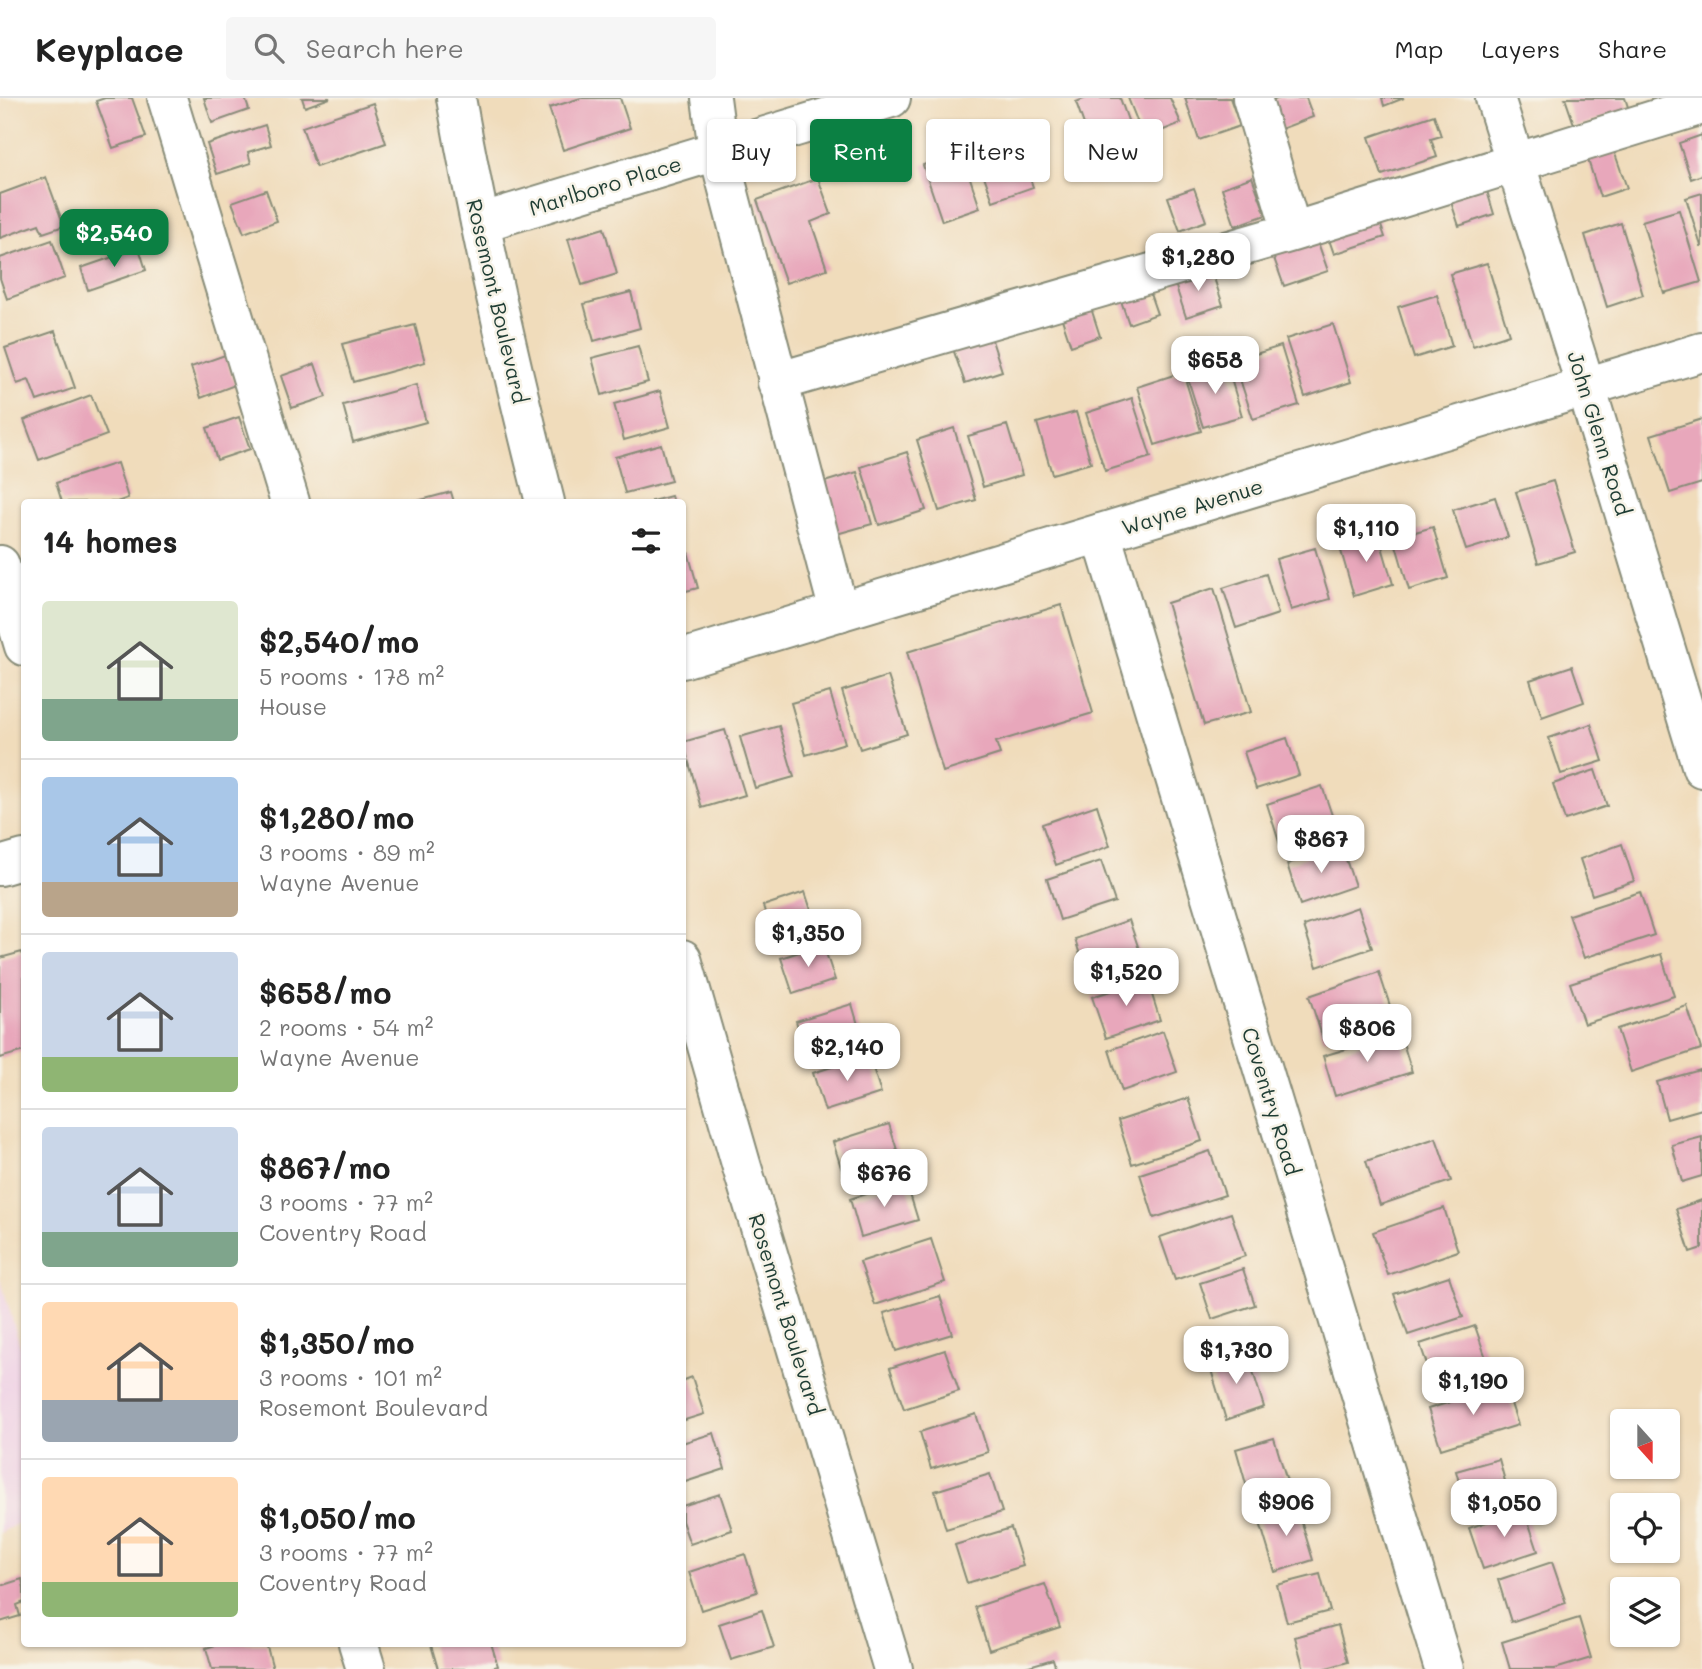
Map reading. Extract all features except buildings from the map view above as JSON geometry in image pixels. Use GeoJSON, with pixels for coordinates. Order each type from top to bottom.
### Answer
{"type":"FeatureCollection","features":[{"type":"Feature","properties":{"kind":"street"},"geometry":{"type":"LineString","coordinates":[[167,98],[289,499]]}},
{"type":"Feature","properties":{"kind":"street","name":"Rosemont Boulevard"},"geometry":{"type":"LineString","coordinates":[[456,98],[480,223],[544,499]]}},
{"type":"Feature","properties":{"kind":"street"},"geometry":{"type":"LineString","coordinates":[[711,98],[714,119]]}},
{"type":"Feature","properties":{"kind":"street","name":"Marlboro Place"},"geometry":{"type":"LineString","coordinates":[[796,127],[891,98]]}},
{"type":"Feature","properties":{"kind":"street"},"geometry":{"type":"LineString","coordinates":[[1252,98],[1292,232]]}},
{"type":"Feature","properties":{"kind":"street","name":"John Glenn Road"},"geometry":{"type":"LineString","coordinates":[[1495,98],[1702,768]]}},
{"type":"Feature","properties":{"kind":"street"},"geometry":{"type":"LineString","coordinates":[[777,382],[1292,232],[1702,106]]}},
{"type":"Feature","properties":{"kind":"street","name":"Marlboro Place"},"geometry":{"type":"LineString","coordinates":[[480,223],[707,153]]}},
{"type":"Feature","properties":{"kind":"street"},"geometry":{"type":"LineString","coordinates":[[726,182],[839,612]]}},
{"type":"Feature","properties":{"kind":"street","name":"Wayne Avenue"},"geometry":{"type":"LineString","coordinates":[[686,658],[1702,352]]}},
{"type":"Feature","properties":{"kind":"street","name":"Coventry Road"},"geometry":{"type":"LineString","coordinates":[[1101,533],[1444,1669]]}},
{"type":"Feature","properties":{"kind":"street"},"geometry":{"type":"LineString","coordinates":[[0,565],[16,620]]}},
{"type":"Feature","properties":{"kind":"street"},"geometry":{"type":"LineString","coordinates":[[0,866],[21,860]]}},
{"type":"Feature","properties":{"kind":"street","name":"Rosemont Boulevard"},"geometry":{"type":"LineString","coordinates":[[686,973],[893,1669]]}},
{"type":"Feature","properties":{"kind":"street"},"geometry":{"type":"LineString","coordinates":[[359,1647],[366,1669]]}},
{"type":"Feature","properties":{"kind":"shaded area"},"geometry":{"type":"Polygon","coordinates":[[[0,1278],[21,1349],[21,1522],[0,1533],[0,1278]]]}}]}
